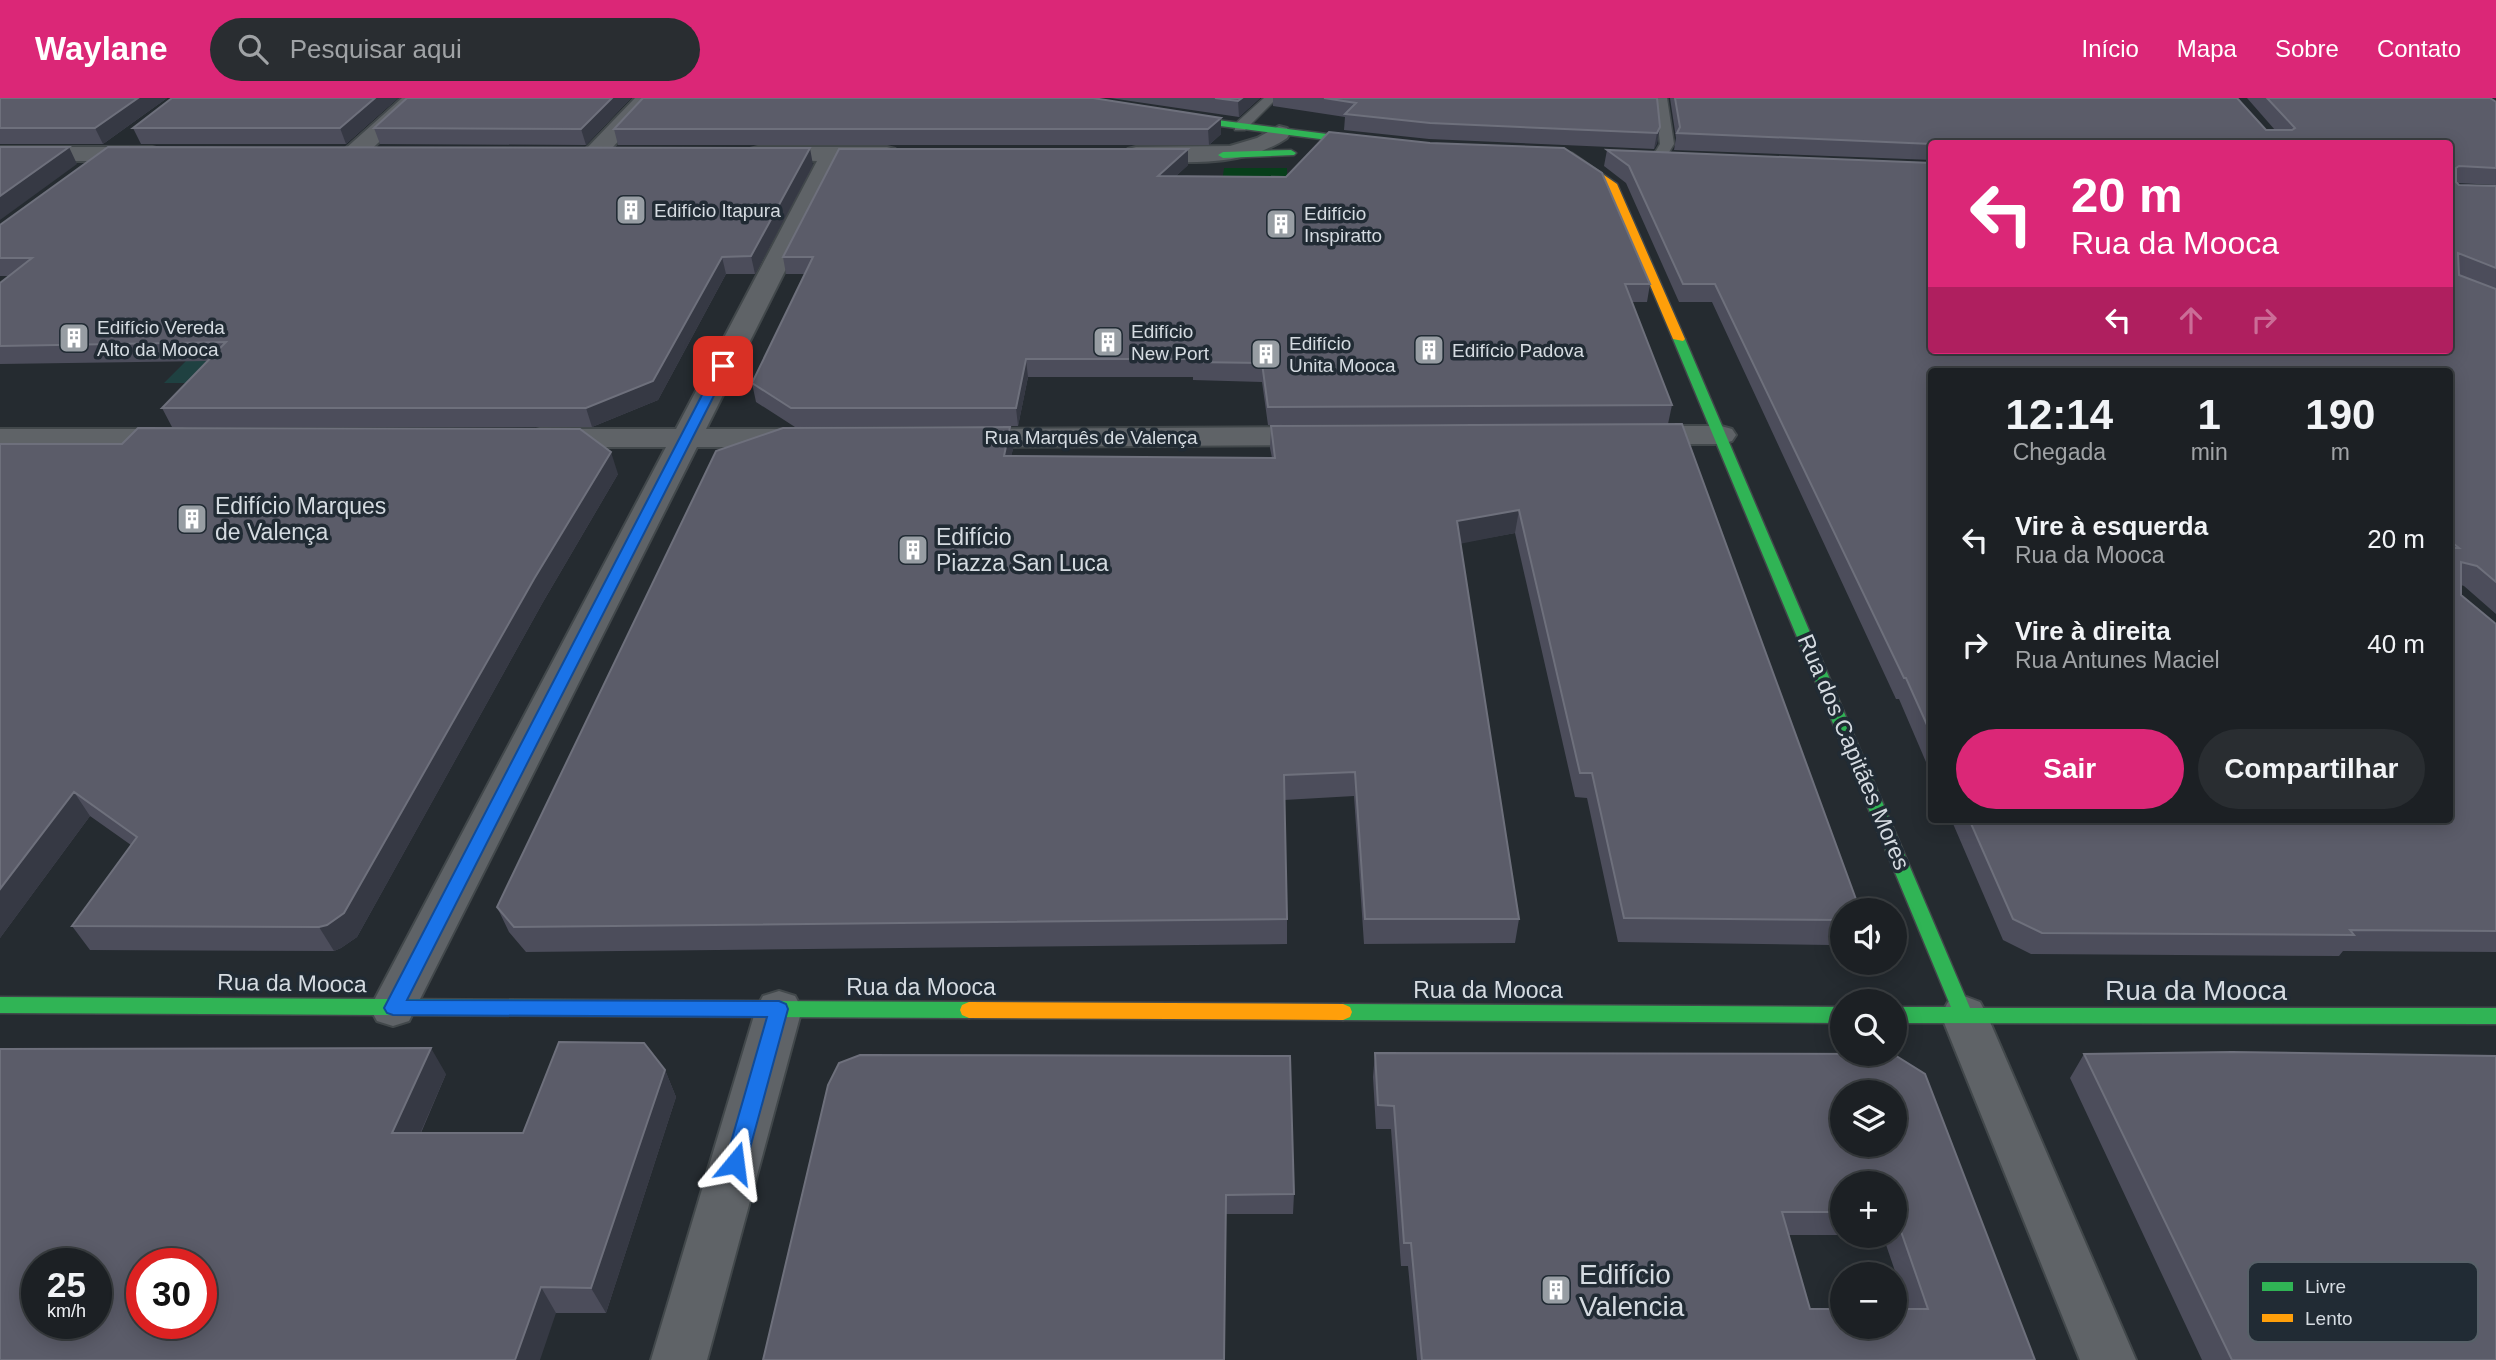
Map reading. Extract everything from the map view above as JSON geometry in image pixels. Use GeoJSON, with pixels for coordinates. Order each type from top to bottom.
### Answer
{"type":"FeatureCollection","features":[{"type":"Feature","properties":{"kind":"street"},"geometry":{"type":"LineString","coordinates":[[354,154],[415,98]]}},
{"type":"Feature","properties":{"kind":"street"},"geometry":{"type":"LineString","coordinates":[[594,154],[646,98]]}},
{"type":"Feature","properties":{"kind":"street"},"geometry":{"type":"LineString","coordinates":[[1150,114],[1392,148],[1325,153]]}},
{"type":"Feature","properties":{"kind":"street"},"geometry":{"type":"LineString","coordinates":[[1159,154],[1194,144],[1233,127]]}},
{"type":"Feature","properties":{"kind":"street"},"geometry":{"type":"LineString","coordinates":[[79,177],[139,132]]}},
{"type":"Feature","properties":{"kind":"street"},"geometry":{"type":"LineString","coordinates":[[1223,155],[1270,141],[1279,133]]}},
{"type":"Feature","properties":{"kind":"street"},"geometry":{"type":"LineString","coordinates":[[1118,154],[1307,153]]}},
{"type":"Feature","properties":{"kind":"street"},"geometry":{"type":"LineString","coordinates":[[0,154],[180,154]]}},
{"type":"Feature","properties":{"kind":"street"},"geometry":{"type":"LineString","coordinates":[[327,154],[380,154]]}},
{"type":"Feature","properties":{"kind":"street"},"geometry":{"type":"LineString","coordinates":[[567,154],[621,154]]}},
{"type":"Feature","properties":{"kind":"street"},"geometry":{"type":"LineString","coordinates":[[732,154],[911,154]]}},
{"type":"Feature","properties":{"kind":"street"},"geometry":{"type":"LineString","coordinates":[[393,1008],[832,154]]}},
{"type":"Feature","properties":{"kind":"street","name":"Rua dos Capitães Mores"},"geometry":{"type":"LineString","coordinates":[[1607,157],[1562,155],[1618,181],[1721,435],[2108,1360]]}},
{"type":"Feature","properties":{"kind":"street"},"geometry":{"type":"LineString","coordinates":[[1598,435],[1721,435]]}},
{"type":"Feature","properties":{"kind":"street","name":"Rua Marquês de Valença"},"geometry":{"type":"LineString","coordinates":[[936,438],[1351,436]]}},
{"type":"Feature","properties":{"kind":"street"},"geometry":{"type":"LineString","coordinates":[[0,438],[214,438]]}},
{"type":"Feature","properties":{"kind":"street"},"geometry":{"type":"LineString","coordinates":[[509,438],[838,438]]}},
{"type":"Feature","properties":{"kind":"street","name":"Rua da Mooca"},"geometry":{"type":"LineString","coordinates":[[0,1005],[1830,1015]]}},
{"type":"Feature","properties":{"kind":"street"},"geometry":{"type":"LineString","coordinates":[[679,1360],[779,1009]]}},
{"type":"Feature","properties":{"kind":"street","name":"Rua da Mooca"},"geometry":{"type":"LineString","coordinates":[[1907,1015],[2496,1016]]}},
{"type":"Feature","properties":{"kind":"lane"},"geometry":{"type":"LineString","coordinates":[[1233,127],[1270,98]]}},
{"type":"Feature","properties":{"kind":"lane"},"geometry":{"type":"LineString","coordinates":[[1656,161],[1667,144],[1661,98]]}},
{"type":"Feature","properties":{"kind":"green space"},"geometry":{"type":"Polygon","coordinates":[[[1224,168],[1287,168],[1287,182],[1222,183],[1224,168]]]}},
{"type":"Feature","properties":{"kind":"shaded area"},"geometry":{"type":"Polygon","coordinates":[[[259,310],[188,383],[164,383],[200,347],[259,310]]]}},
{"type":"Feature","properties":{"kind":"building"},"geometry":{"type":"Polygon","coordinates":[[[0,98],[138,98],[95,128],[0,128],[0,98]]]}},
{"type":"Feature","properties":{"kind":"building"},"geometry":{"type":"Polygon","coordinates":[[[172,98],[375,98],[340,128],[133,128],[172,98]]]}},
{"type":"Feature","properties":{"kind":"building"},"geometry":{"type":"Polygon","coordinates":[[[407,98],[612,98],[581,129],[374,128],[407,98]]]}},
{"type":"Feature","properties":{"kind":"building"},"geometry":{"type":"Polygon","coordinates":[[[643,98],[1093,98],[1221,118],[1208,129],[614,129],[643,98]]]}},
{"type":"Feature","properties":{"kind":"building"},"geometry":{"type":"Polygon","coordinates":[[[1215,98],[1242,98],[1238,101],[1215,98]]]}},
{"type":"Feature","properties":{"kind":"building"},"geometry":{"type":"Polygon","coordinates":[[[1324,98],[1657,98],[1660,127],[1657,133],[1430,123],[1345,114],[1356,103],[1324,98]]]}},
{"type":"Feature","properties":{"kind":"building"},"geometry":{"type":"Polygon","coordinates":[[[1675,98],[2237,98],[2266,130],[2295,128],[2267,98],[2490,98],[2496,102],[2496,168],[2459,166],[2456,168],[2456,182],[2459,185],[2496,186],[2496,268],[2458,253],[2459,275],[2496,289],[2496,582],[2477,566],[2461,562],[2461,595],[2496,624],[2496,931],[2350,930],[2354,935],[2042,933],[2013,919],[1971,823],[2453,823],[2453,548],[2459,548],[2453,543],[2453,368],[1928,368],[1928,727],[1715,284],[1683,284],[1629,166],[1607,150],[1928,163],[1928,354],[2453,354],[2453,140],[1928,140],[1928,144],[1677,133],[1680,127],[1675,98]]]}},
{"type":"Feature","properties":{"kind":"building"},"geometry":{"type":"Polygon","coordinates":[[[1329,132],[1430,143],[1564,148],[1602,173],[1650,284],[1625,284],[1672,405],[1268,407],[1262,363],[1193,362],[1193,359],[1026,359],[1016,408],[791,408],[752,383],[813,257],[783,257],[839,149],[1188,149],[1158,176],[1286,177],[1329,132]]]}},
{"type":"Feature","properties":{"kind":"building"},"geometry":{"type":"Polygon","coordinates":[[[0,147],[69,147],[0,196],[0,147]]]}},
{"type":"Feature","properties":{"kind":"building"},"geometry":{"type":"Polygon","coordinates":[[[108,147],[810,148],[751,256],[722,257],[653,381],[586,408],[162,408],[226,342],[0,346],[0,283],[32,258],[0,258],[0,225],[108,147]]]}},
{"type":"Feature","properties":{"kind":"building"},"geometry":{"type":"Polygon","coordinates":[[[1682,424],[1856,898],[1830,898],[1830,920],[1624,918],[1592,773],[1580,773],[1519,510],[1457,521],[1519,919],[1365,919],[1355,772],[1284,775],[1287,919],[514,927],[497,907],[716,451],[783,428],[1010,427],[1004,456],[1275,458],[1271,426],[1682,424]]]}},
{"type":"Feature","properties":{"kind":"building"},"geometry":{"type":"Polygon","coordinates":[[[138,428],[580,429],[611,452],[534,579],[344,913],[327,925],[72,926],[137,837],[74,792],[0,889],[0,444],[122,444],[138,428]]]}},
{"type":"Feature","properties":{"kind":"building"},"geometry":{"type":"Polygon","coordinates":[[[559,1042],[644,1043],[665,1070],[591,1288],[541,1287],[515,1360],[0,1360],[0,1049],[431,1048],[392,1133],[523,1133],[559,1042]]]}},
{"type":"Feature","properties":{"kind":"building"},"geometry":{"type":"Polygon","coordinates":[[[2232,1052],[2496,1056],[2496,1360],[2232,1360],[2084,1054],[2232,1052]]]}},
{"type":"Feature","properties":{"kind":"building"},"geometry":{"type":"Polygon","coordinates":[[[1375,1053],[1830,1054],[1830,1066],[1907,1066],[1907,1063],[1925,1074],[2035,1360],[1422,1360],[1411,1243],[1404,1243],[1394,1106],[1378,1105],[1375,1053]]]}},
{"type":"Feature","properties":{"kind":"building"},"geometry":{"type":"Polygon","coordinates":[[[860,1055],[1290,1056],[1294,1194],[1226,1195],[1224,1360],[763,1360],[828,1085],[839,1063],[860,1055]]]}},
{"type":"Feature","properties":{"kind":"traffic: fast"},"geometry":{"type":"LineString","coordinates":[[1170,117],[1374,143]]}},
{"type":"Feature","properties":{"kind":"traffic: fast"},"geometry":{"type":"LineString","coordinates":[[1223,155],[1291,153]]}},
{"type":"Feature","properties":{"kind":"traffic: fast"},"geometry":{"type":"LineString","coordinates":[[1679,339],[1964,1015]]}},
{"type":"Feature","properties":{"kind":"traffic: fast"},"geometry":{"type":"LineString","coordinates":[[0,1005],[969,1010]]}},
{"type":"Feature","properties":{"kind":"traffic: fast"},"geometry":{"type":"LineString","coordinates":[[1343,1012],[1830,1015]]}},
{"type":"Feature","properties":{"kind":"traffic: fast"},"geometry":{"type":"LineString","coordinates":[[1907,1015],[2496,1016]]}},
{"type":"Feature","properties":{"kind":"traffic: slow"},"geometry":{"type":"LineString","coordinates":[[1569,155],[1612,184],[1679,339]]}},
{"type":"Feature","properties":{"kind":"traffic: slow"},"geometry":{"type":"LineString","coordinates":[[969,1010],[1343,1012]]}},
{"type":"Feature","properties":{"kind":"place","name":"Edifício Itapura"},"geometry":{"type":"Point","coordinates":[631,210]}},
{"type":"Feature","properties":{"kind":"place","name":"Edifício Inspiratto"},"geometry":{"type":"Point","coordinates":[1281,224]}},
{"type":"Feature","properties":{"kind":"place","name":"Edifício Vereda Alto da Mooca"},"geometry":{"type":"Point","coordinates":[74,338]}},
{"type":"Feature","properties":{"kind":"place","name":"Edifício New Port"},"geometry":{"type":"Point","coordinates":[1108,342]}},
{"type":"Feature","properties":{"kind":"place","name":"Edifício Padova"},"geometry":{"type":"Point","coordinates":[1429,350]}},
{"type":"Feature","properties":{"kind":"place","name":"Edifício Unita Mooca"},"geometry":{"type":"Point","coordinates":[1266,354]}},
{"type":"Feature","properties":{"kind":"place","name":"Edifício Marques de Valença"},"geometry":{"type":"Point","coordinates":[192,519]}},
{"type":"Feature","properties":{"kind":"place","name":"Edifício Piazza San Luca"},"geometry":{"type":"Point","coordinates":[913,550]}},
{"type":"Feature","properties":{"kind":"place","name":"Edifício Valencia"},"geometry":{"type":"Point","coordinates":[1556,1290]}},
{"type":"Feature","properties":{"kind":"route"},"geometry":{"type":"LineString","coordinates":[[723,366],[393,1008],[779,1009],[735,1163]]}}]}
